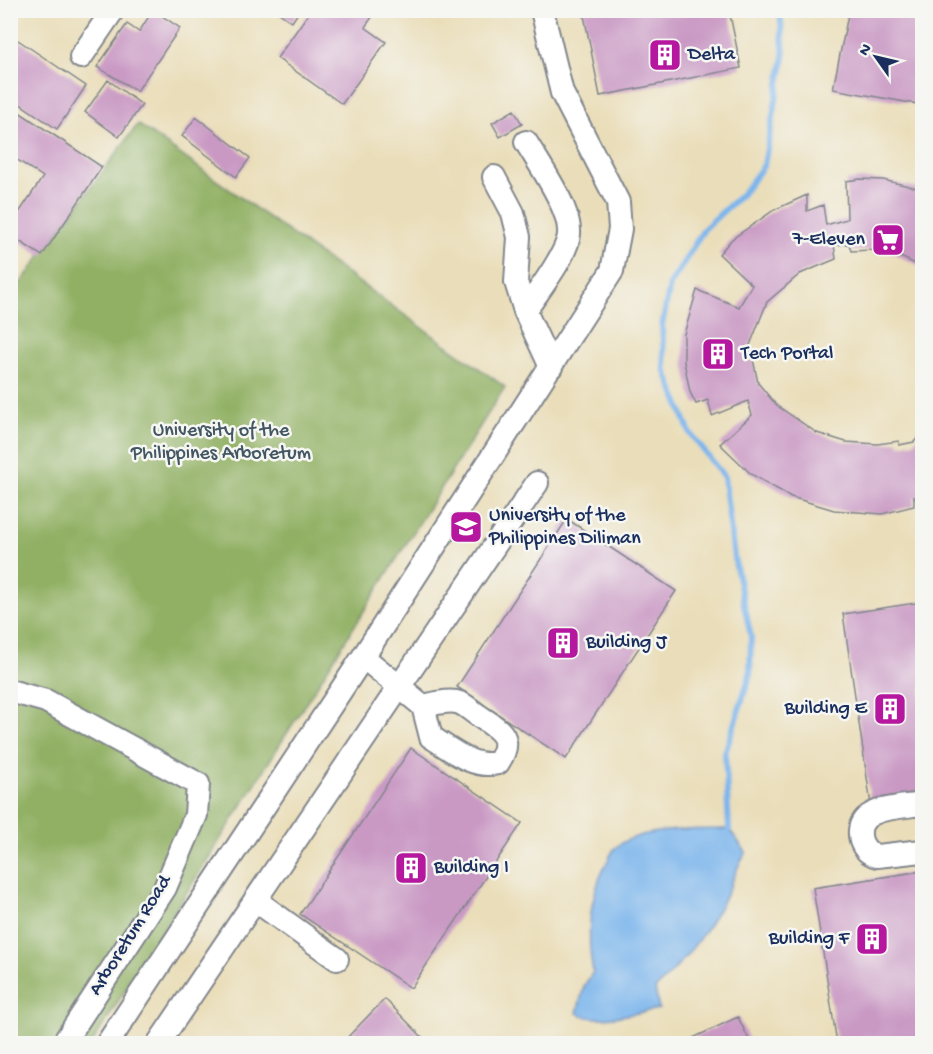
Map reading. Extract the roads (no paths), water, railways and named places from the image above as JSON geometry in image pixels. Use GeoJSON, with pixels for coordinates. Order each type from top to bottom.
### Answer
{"type":"FeatureCollection","features":[{"type":"Feature","properties":{"kind":"street"},"geometry":{"type":"LineString","coordinates":[[81,57],[113,10]]}},
{"type":"Feature","properties":{"kind":"street"},"geometry":{"type":"LineString","coordinates":[[107,1044],[363,657],[612,271],[620,229],[618,202],[562,93],[542,10]]}},
{"type":"Feature","properties":{"kind":"street"},"geometry":{"type":"LineString","coordinates":[[525,311],[562,253],[569,235],[565,212],[526,142]]}},
{"type":"Feature","properties":{"kind":"street"},"geometry":{"type":"LineString","coordinates":[[494,177],[513,213],[519,237],[516,282],[525,311],[551,367]]}},
{"type":"Feature","properties":{"kind":"street"},"geometry":{"type":"LineString","coordinates":[[158,1044],[537,483]]}},
{"type":"Feature","properties":{"kind":"street"},"geometry":{"type":"LineString","coordinates":[[363,657],[423,706]]}},
{"type":"Feature","properties":{"kind":"street","name":"Arboretum Road"},"geometry":{"type":"LineString","coordinates":[[10,691],[46,701],[198,784],[196,814],[165,888],[63,1044]]}},
{"type":"Feature","properties":{"kind":"street"},"geometry":{"type":"LineString","coordinates":[[922,804],[872,812],[863,821],[859,832],[862,845],[870,855],[922,850]]}},
{"type":"Feature","properties":{"kind":"street"},"geometry":{"type":"LineString","coordinates":[[255,900],[337,959]]}},
{"type":"Feature","properties":{"kind":"water"},"geometry":{"type":"Polygon","coordinates":[[[729,829],[746,852],[727,893],[704,932],[676,968],[655,989],[659,1009],[605,1018],[594,1018],[577,1013],[584,986],[593,972],[590,917],[593,903],[600,877],[614,849],[626,841],[654,833],[729,829]]]}},
{"type":"Feature","properties":{"kind":"waterway"},"geometry":{"type":"LineString","coordinates":[[729,829],[725,753],[750,675],[751,637],[734,557],[724,477],[690,433],[665,369],[662,326],[670,285],[704,229],[743,193],[764,165],[784,57],[780,10]]}},
{"type":"Feature","properties":{"kind":"place","name":"Delta"},"geometry":{"type":"Point","coordinates":[665,55]}},
{"type":"Feature","properties":{"kind":"place","name":"7-Eleven"},"geometry":{"type":"Point","coordinates":[888,240]}},
{"type":"Feature","properties":{"kind":"place","name":"Tech Portal"},"geometry":{"type":"Point","coordinates":[718,354]}},
{"type":"Feature","properties":{"kind":"place","name":"University of the Philippines Diliman"},"geometry":{"type":"Point","coordinates":[466,527]}},
{"type":"Feature","properties":{"kind":"place","name":"Building J"},"geometry":{"type":"Point","coordinates":[563,643]}},
{"type":"Feature","properties":{"kind":"place","name":"Building E"},"geometry":{"type":"Point","coordinates":[890,709]}},
{"type":"Feature","properties":{"kind":"place","name":"Building I"},"geometry":{"type":"Point","coordinates":[411,868]}},
{"type":"Feature","properties":{"kind":"place","name":"Building F"},"geometry":{"type":"Point","coordinates":[872,939]}},
{"type":"Feature","properties":{"kind":"park label","name":"University of the Philippines Arboretum"},"geometry":{"type":"Point","coordinates":[221,442]}}]}
